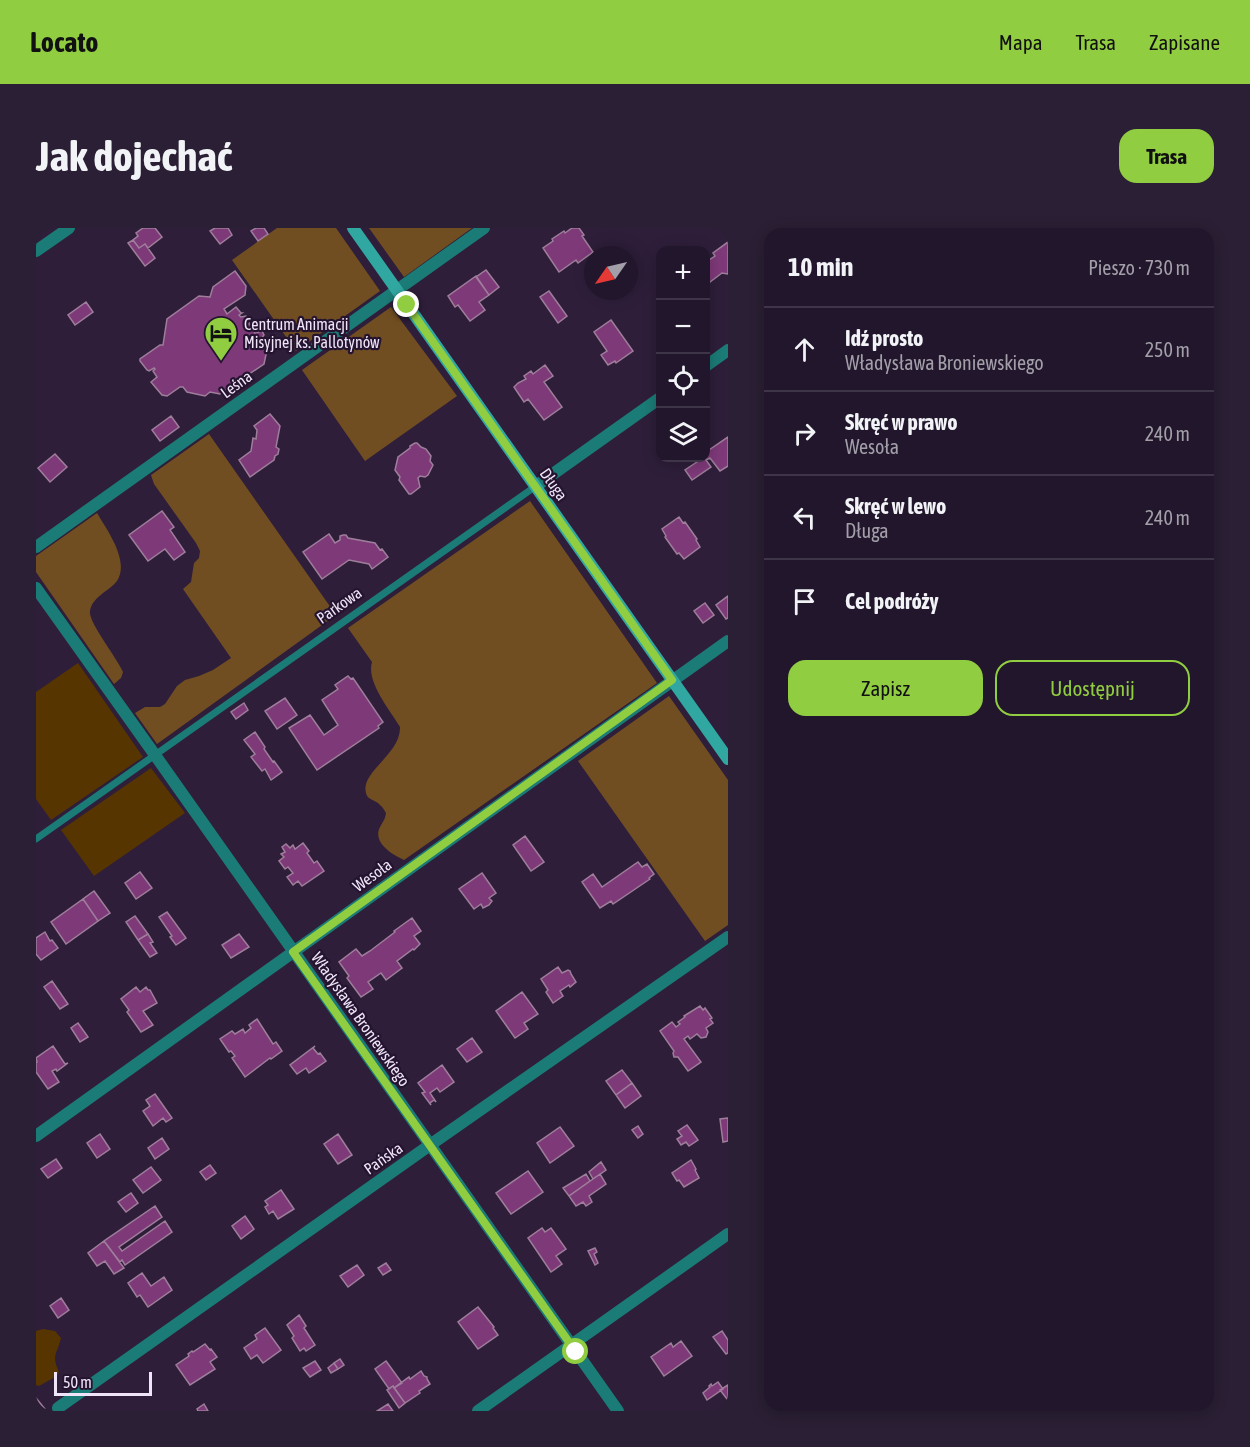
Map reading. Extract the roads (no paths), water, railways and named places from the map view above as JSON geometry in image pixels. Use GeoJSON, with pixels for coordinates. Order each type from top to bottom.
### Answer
{"type":"FeatureCollection","features":[{"type":"Feature","properties":{"kind":"street"},"geometry":{"type":"LineString","coordinates":[[36,251],[69,228]]}},
{"type":"Feature","properties":{"kind":"street","name":"Długa"},"geometry":{"type":"LineString","coordinates":[[353,228],[728,759]]}},
{"type":"Feature","properties":{"kind":"street","name":"Leśna"},"geometry":{"type":"LineString","coordinates":[[36,547],[484,228]]}},
{"type":"Feature","properties":{"kind":"street"},"geometry":{"type":"LineString","coordinates":[[710,363],[728,350]]}},
{"type":"Feature","properties":{"kind":"street","name":"Parkowa"},"geometry":{"type":"LineString","coordinates":[[536,486],[656,401]]}},
{"type":"Feature","properties":{"kind":"street","name":"Władysława Broniewskiego"},"geometry":{"type":"LineString","coordinates":[[36,588],[618,1411]]}},
{"type":"Feature","properties":{"kind":"street","name":"Wesoła"},"geometry":{"type":"LineString","coordinates":[[36,1136],[728,641]]}},
{"type":"Feature","properties":{"kind":"street","name":"Pańska"},"geometry":{"type":"LineString","coordinates":[[58,1408],[728,937]]}},
{"type":"Feature","properties":{"kind":"street"},"geometry":{"type":"LineString","coordinates":[[478,1411],[728,1234]]}},
{"type":"Feature","properties":{"kind":"lane","name":"Parkowa"},"geometry":{"type":"LineString","coordinates":[[36,839],[536,486]]}},
{"type":"Feature","properties":{"kind":"place","name":"Centrum Animacji Misyjnej ks. Pallotynów"},"geometry":{"type":"Point","coordinates":[221,362]}}]}
